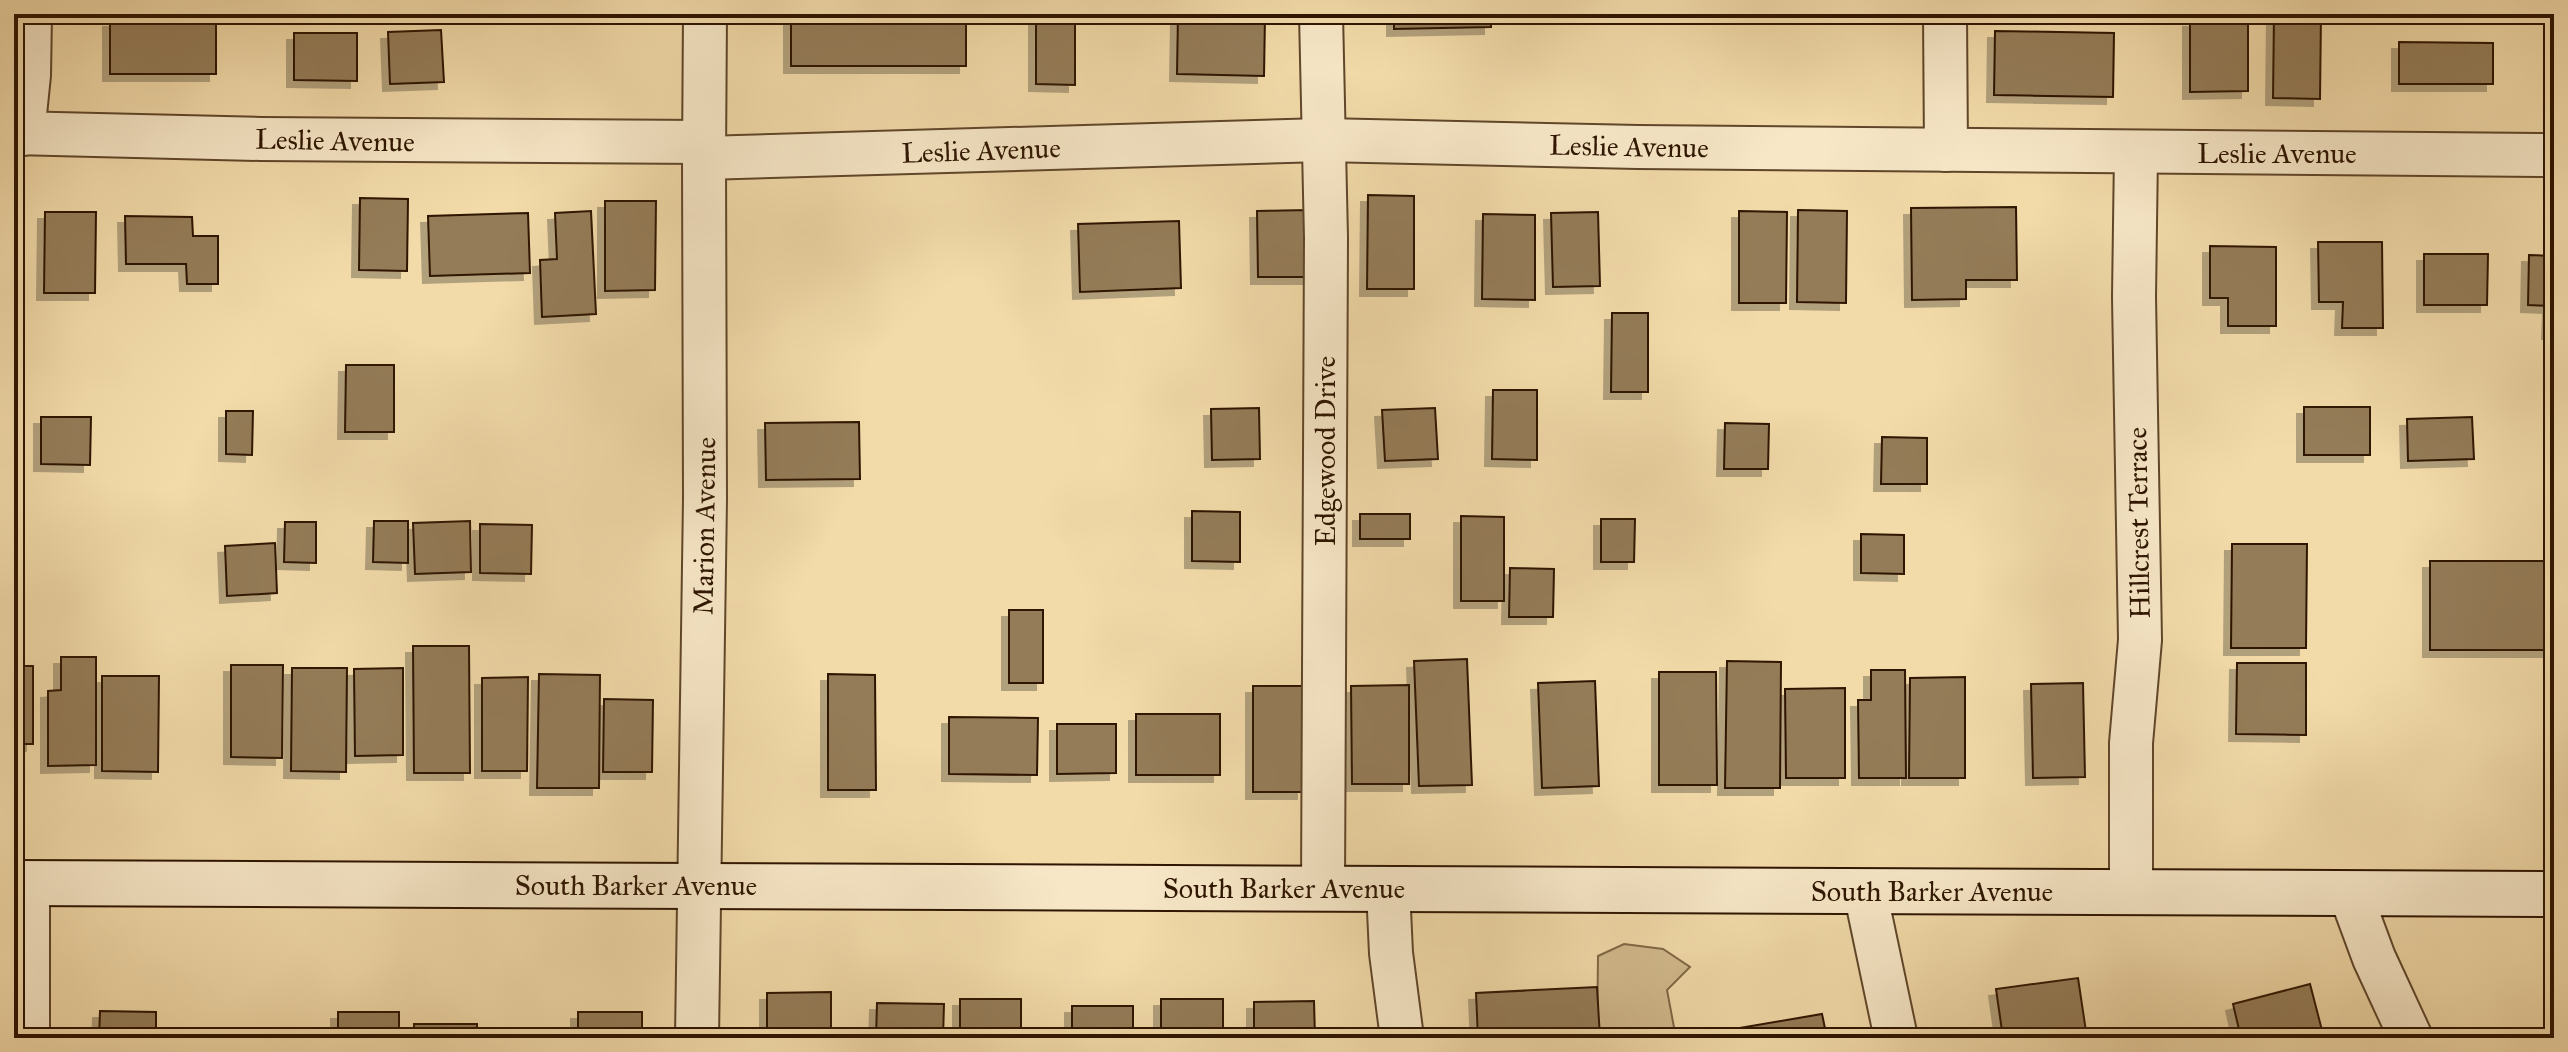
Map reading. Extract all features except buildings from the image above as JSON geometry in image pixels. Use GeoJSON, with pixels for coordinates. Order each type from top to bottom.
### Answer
{"type":"FeatureCollection","features":[{"type":"Feature","properties":{"kind":"main road","name":"South Barker Avenue"},"geometry":{"type":"LineString","coordinates":[[21,883],[2554,894]]}},
{"type":"Feature","properties":{"kind":"street"},"geometry":{"type":"LineString","coordinates":[[18,134],[29,75],[30,14]]}},
{"type":"Feature","properties":{"kind":"street","name":"Marion Avenue"},"geometry":{"type":"LineString","coordinates":[[697,1038],[705,499],[705,14]]}},
{"type":"Feature","properties":{"kind":"street","name":"Edgewood Drive"},"geometry":{"type":"LineString","coordinates":[[1321,14],[1326,238],[1323,889]]}},
{"type":"Feature","properties":{"kind":"street"},"geometry":{"type":"LineString","coordinates":[[1945,14],[1946,150]]}},
{"type":"Feature","properties":{"kind":"street","name":"Leslie Avenue"},"geometry":{"type":"LineString","coordinates":[[18,134],[704,150],[1323,140],[1638,147],[2554,155]]}},
{"type":"Feature","properties":{"kind":"street","name":"Hillcrest Terrace"},"geometry":{"type":"LineString","coordinates":[[2131,892],[2131,743],[2140,640],[2134,297],[2136,153]]}},
{"type":"Feature","properties":{"kind":"street"},"geometry":{"type":"LineString","coordinates":[[21,883],[28,1038]]}},
{"type":"Feature","properties":{"kind":"street"},"geometry":{"type":"LineString","coordinates":[[1388,889],[1391,953],[1402,1038]]}},
{"type":"Feature","properties":{"kind":"street"},"geometry":{"type":"LineString","coordinates":[[1865,891],[1896,1038]]}},
{"type":"Feature","properties":{"kind":"street"},"geometry":{"type":"LineString","coordinates":[[2350,893],[2374,958],[2411,1038]]}},
{"type":"Feature","properties":{"kind":"shaded area"},"geometry":{"type":"Polygon","coordinates":[[[1624,944],[1663,949],[1690,967],[1667,990],[1676,1038],[1597,1038],[1598,956],[1624,944]]]}}]}
